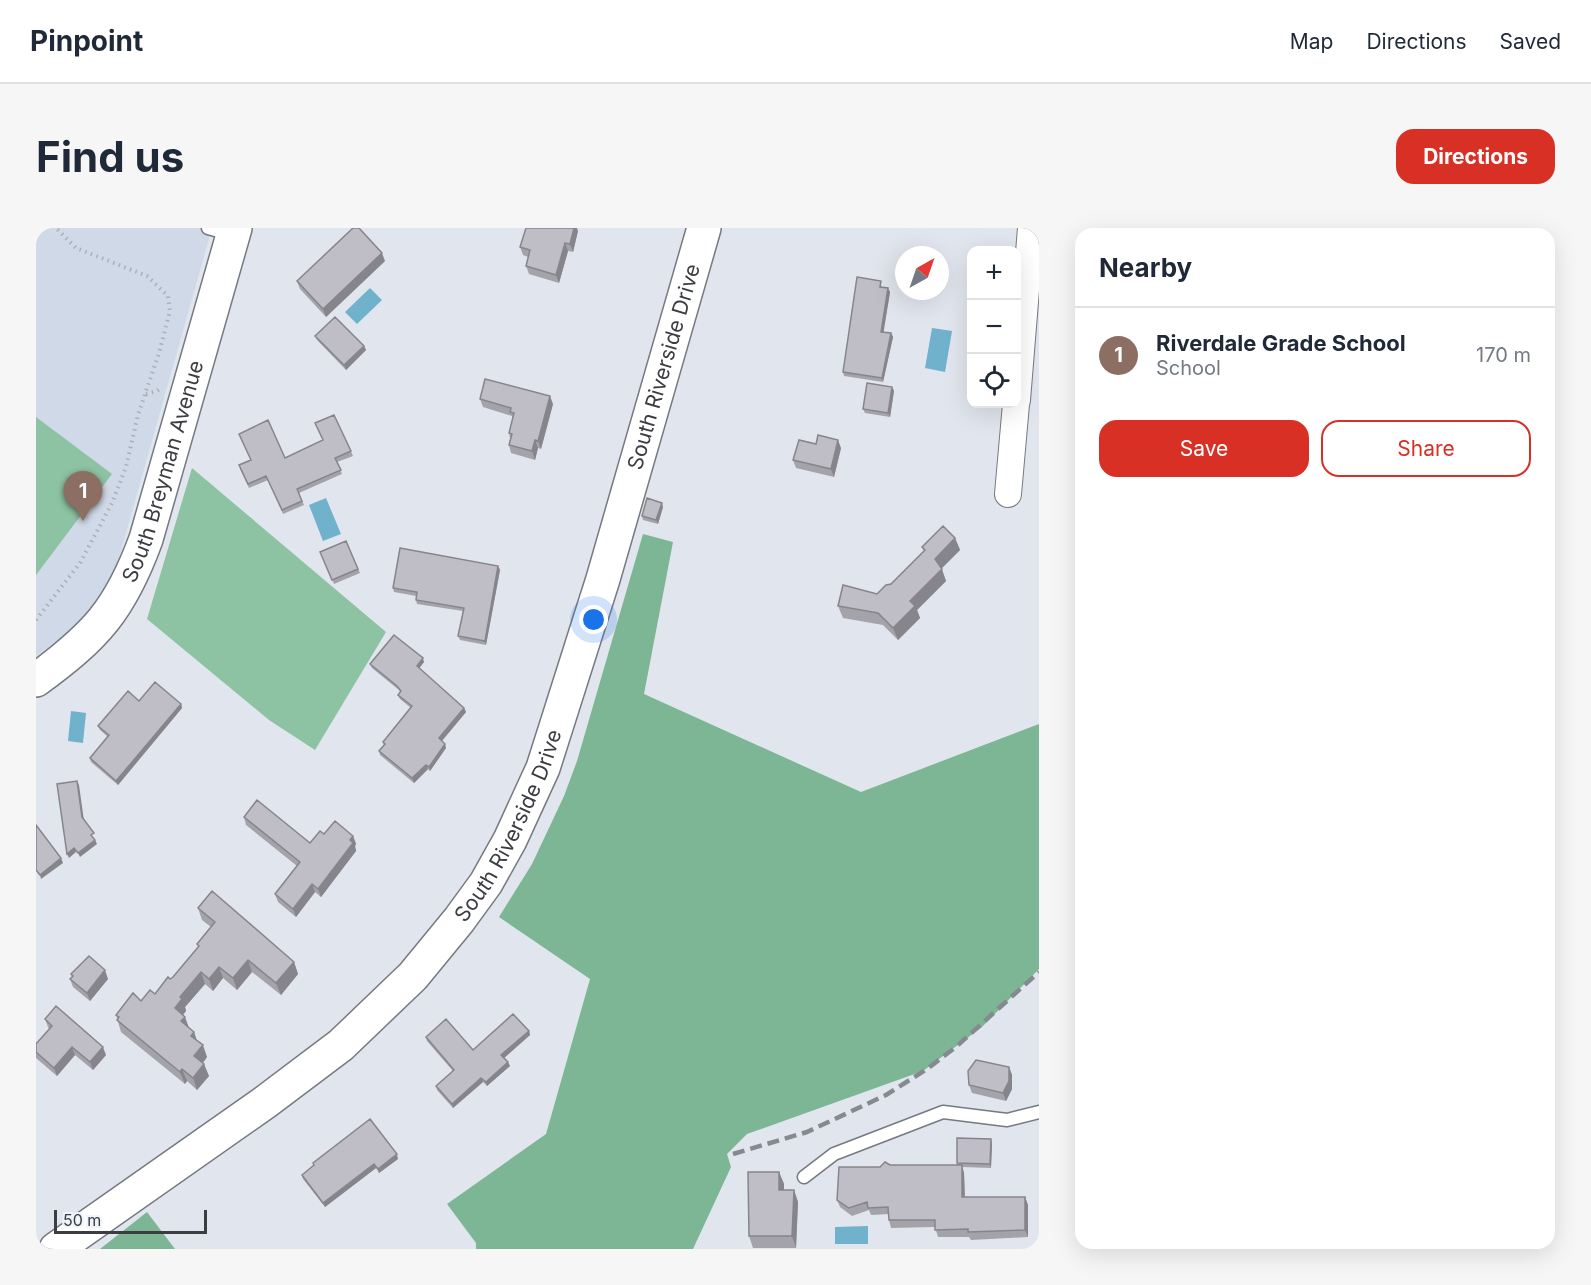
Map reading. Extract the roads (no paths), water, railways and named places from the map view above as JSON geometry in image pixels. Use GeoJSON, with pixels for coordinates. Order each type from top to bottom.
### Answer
{"type":"FeatureCollection","features":[{"type":"Feature","properties":{"kind":"main road","name":"South Riverside Drive"},"geometry":{"type":"LineString","coordinates":[[56,1249],[264,1103],[341,1045],[413,976],[486,883],[510,840],[543,768],[603,579],[704,228]]}},
{"type":"Feature","properties":{"kind":"main road","name":"South Breyman Avenue"},"geometry":{"type":"LineString","coordinates":[[36,680],[76,649],[98,628],[113,608],[136,565],[149,528],[225,230]]}},
{"type":"Feature","properties":{"kind":"street"},"geometry":{"type":"LineString","coordinates":[[1020,354],[1031,228]]}},
{"type":"Feature","properties":{"kind":"street"},"geometry":{"type":"LineString","coordinates":[[1008,494],[1015,408]]}},
{"type":"Feature","properties":{"kind":"lane"},"geometry":{"type":"LineString","coordinates":[[804,1177],[834,1154],[944,1112],[1007,1120],[1039,1112]]}},
{"type":"Feature","properties":{"kind":"water"},"geometry":{"type":"Polygon","coordinates":[[[370,288],[382,300],[357,324],[345,312],[370,288]]]}},
{"type":"Feature","properties":{"kind":"water"},"geometry":{"type":"Polygon","coordinates":[[[932,328],[952,331],[945,372],[925,368],[932,328]]]}},
{"type":"Feature","properties":{"kind":"water"},"geometry":{"type":"Polygon","coordinates":[[[326,498],[341,534],[323,541],[309,505],[326,498]]]}},
{"type":"Feature","properties":{"kind":"water"},"geometry":{"type":"Polygon","coordinates":[[[71,711],[86,713],[83,743],[68,741],[71,711]]]}},
{"type":"Feature","properties":{"kind":"water"},"geometry":{"type":"Polygon","coordinates":[[[868,1226],[868,1244],[835,1244],[835,1227],[868,1226]]]}},
{"type":"Feature","properties":{"kind":"railway"},"geometry":{"type":"LineString","coordinates":[[733,1154],[807,1132],[886,1095],[927,1069],[957,1046],[1039,972]]}},
{"type":"Feature","properties":{"kind":"place","name":"Riverdale Grade School"},"geometry":{"type":"Point","coordinates":[83,521]}}]}
